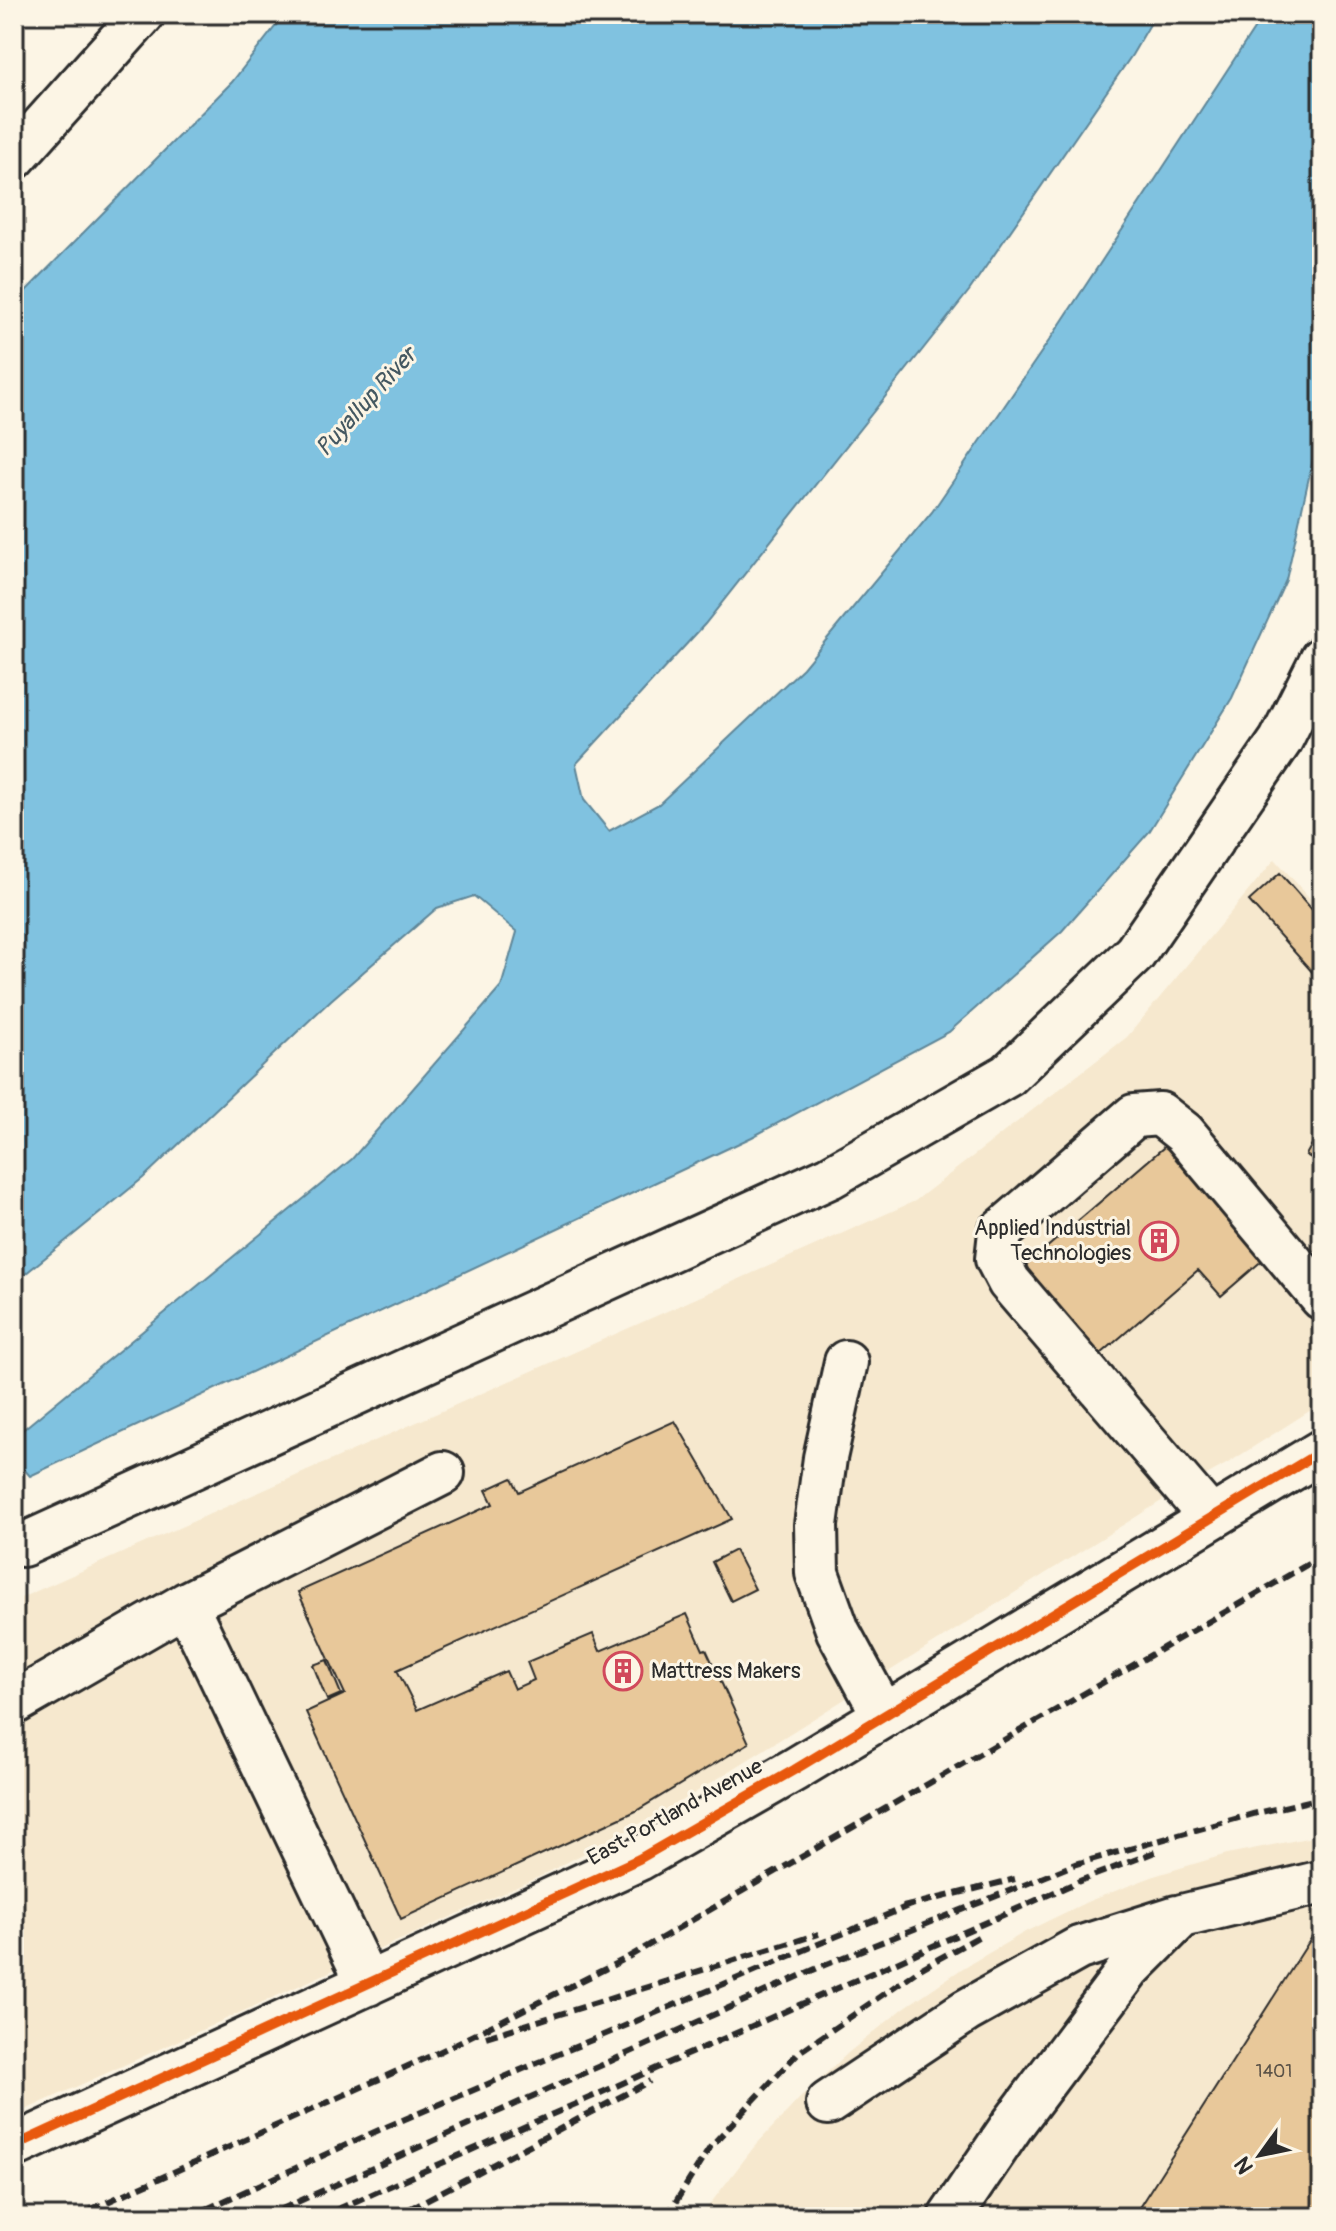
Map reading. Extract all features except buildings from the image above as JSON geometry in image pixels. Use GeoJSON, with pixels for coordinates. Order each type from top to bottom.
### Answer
{"type":"FeatureCollection","features":[{"type":"Feature","properties":{"kind":"street"},"geometry":{"type":"LineString","coordinates":[[14,158],[143,14]]}},
{"type":"Feature","properties":{"kind":"street"},"geometry":{"type":"LineString","coordinates":[[23,1545],[830,1177],[1008,1075],[1135,953],[1281,740],[1322,658]]}},
{"type":"Feature","properties":{"kind":"street"},"geometry":{"type":"LineString","coordinates":[[1211,1518],[1009,1282],[997,1259],[1000,1232],[1134,1116],[1160,1114],[1184,1133],[1322,1298]]}},
{"type":"Feature","properties":{"kind":"street"},"geometry":{"type":"LineString","coordinates":[[846,1362],[825,1458],[816,1525],[817,1573],[838,1631],[884,1716]]}},
{"type":"Feature","properties":{"kind":"street","name":"East Portland Avenue"},"geometry":{"type":"LineString","coordinates":[[14,2146],[639,1859],[884,1716],[1322,1451]]}},
{"type":"Feature","properties":{"kind":"street"},"geometry":{"type":"LineString","coordinates":[[14,1703],[186,1604],[443,1473]]}},
{"type":"Feature","properties":{"kind":"street"},"geometry":{"type":"LineString","coordinates":[[186,1604],[368,1984]]}},
{"type":"Feature","properties":{"kind":"street"},"geometry":{"type":"LineString","coordinates":[[828,2103],[966,2011],[1079,1948],[1182,1916],[1322,1882]]}},
{"type":"Feature","properties":{"kind":"street"},"geometry":{"type":"LineString","coordinates":[[950,2217],[1013,2124],[1129,1969],[1182,1916]]}},
{"type":"Feature","properties":{"kind":"shaded area"},"geometry":{"type":"Polygon","coordinates":[[[1275,859],[1322,912],[1322,1403],[674,1806],[541,1876],[14,2115],[14,1601],[915,1201],[1127,1037],[1275,859]]]}},
{"type":"Feature","properties":{"kind":"shaded area"},"geometry":{"type":"Polygon","coordinates":[[[1322,1835],[1322,2217],[700,2217],[754,2147],[800,2098],[848,2053],[904,2008],[963,1968],[1025,1932],[1089,1901],[1157,1875],[1227,1854],[1322,1835]]]}},
{"type":"Feature","properties":{"kind":"water","name":"Puyallup River"},"geometry":{"type":"Polygon","coordinates":[[[285,14],[1156,14],[1132,55],[969,291],[705,624],[576,764],[584,800],[609,831],[659,804],[803,668],[932,512],[1055,332],[1264,14],[1322,14],[1322,419],[1286,580],[1232,698],[1149,832],[1062,931],[949,1032],[752,1137],[30,1476],[14,1458],[14,1437],[352,1159],[501,987],[517,932],[474,896],[437,908],[331,1000],[143,1178],[14,1283],[14,303],[232,82],[285,14]]]}},
{"type":"Feature","properties":{"kind":"railway"},"geometry":{"type":"LineString","coordinates":[[74,2217],[437,2053],[625,1959],[1322,1556]]}},
{"type":"Feature","properties":{"kind":"railway"},"geometry":{"type":"LineString","coordinates":[[264,2217],[822,1966],[1076,1864],[1253,1814],[1322,1798]]}},
{"type":"Feature","properties":{"kind":"railway"},"geometry":{"type":"LineString","coordinates":[[320,2217],[1082,1880],[1155,1852]]}},
{"type":"Feature","properties":{"kind":"railway"},"geometry":{"type":"LineString","coordinates":[[903,1907],[1015,1879]]}},
{"type":"Feature","properties":{"kind":"railway"},"geometry":{"type":"LineString","coordinates":[[189,2217],[379,2130],[913,1904]]}},
{"type":"Feature","properties":{"kind":"railway"},"geometry":{"type":"LineString","coordinates":[[486,2037],[819,1934]]}},
{"type":"Feature","properties":{"kind":"railway"},"geometry":{"type":"LineString","coordinates":[[666,2217],[711,2146],[798,2053],[920,1969],[980,1936]]}},
{"type":"Feature","properties":{"kind":"railway"},"geometry":{"type":"LineString","coordinates":[[394,2217],[650,2081]]}},
{"type":"Feature","properties":{"kind":"cycle path"},"geometry":{"type":"LineString","coordinates":[[14,2146],[639,1859],[794,1770],[1322,1451]]}},
{"type":"Feature","properties":{"kind":"place","name":"Applied Industrial Technologies"},"geometry":{"type":"Point","coordinates":[1159,1241]}},
{"type":"Feature","properties":{"kind":"place","name":"Mattress Makers"},"geometry":{"type":"Point","coordinates":[623,1671]}}]}
